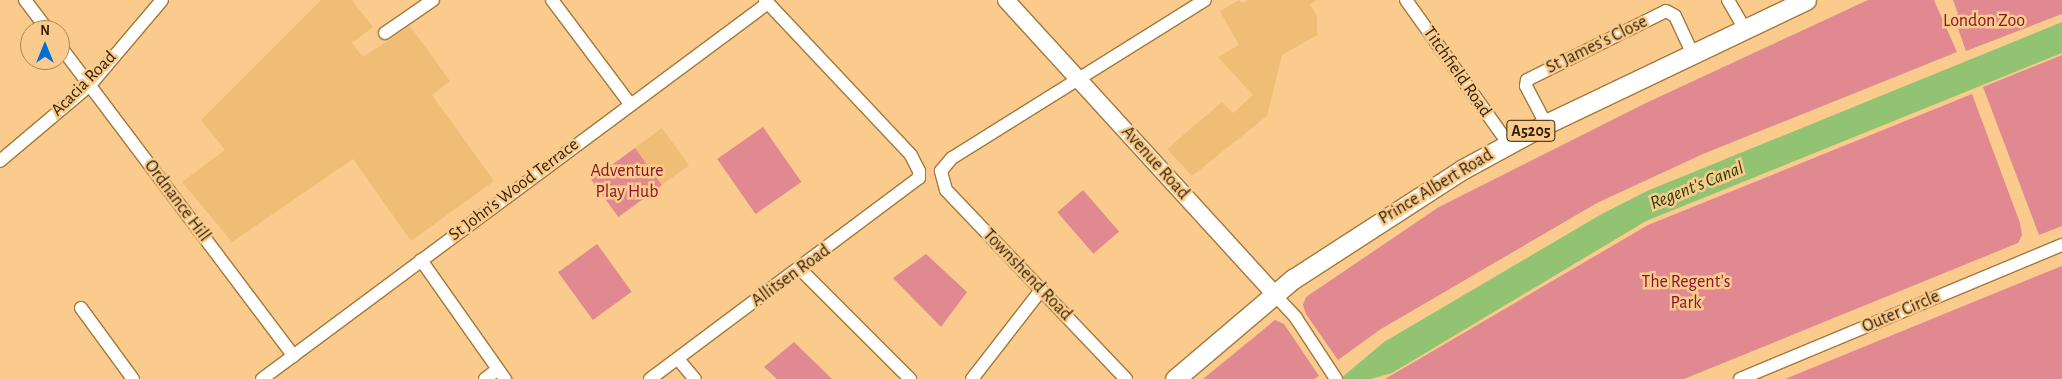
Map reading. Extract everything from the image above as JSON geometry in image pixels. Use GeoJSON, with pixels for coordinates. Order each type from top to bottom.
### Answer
{"type":"FeatureCollection","features":[{"type":"Feature","properties":{"kind":"main road","name":"Avenue Road"},"geometry":{"type":"LineString","coordinates":[[1006,0],[1274,294]]}},
{"type":"Feature","properties":{"kind":"main road","name":"Prince Albert Road"},"geometry":{"type":"LineString","coordinates":[[1175,379],[1274,294],[1376,223],[1508,143],[1692,52],[1806,0]]}},
{"type":"Feature","properties":{"kind":"street"},"geometry":{"type":"LineString","coordinates":[[25,0],[40,20]]}},
{"type":"Feature","properties":{"kind":"street","name":"Acacia Road"},"geometry":{"type":"LineString","coordinates":[[0,161],[90,85],[162,0]]}},
{"type":"Feature","properties":{"kind":"street"},"geometry":{"type":"LineString","coordinates":[[385,33],[433,0]]}},
{"type":"Feature","properties":{"kind":"street"},"geometry":{"type":"LineString","coordinates":[[552,0],[630,104]]}},
{"type":"Feature","properties":{"kind":"street"},"geometry":{"type":"LineString","coordinates":[[1078,78],[1205,0]]}},
{"type":"Feature","properties":{"kind":"street","name":"Titchfield Road"},"geometry":{"type":"LineString","coordinates":[[1406,0],[1508,143]]}},
{"type":"Feature","properties":{"kind":"street"},"geometry":{"type":"LineString","coordinates":[[1728,0],[1744,28]]}},
{"type":"Feature","properties":{"kind":"street","name":"St John's Wood Terrace"},"geometry":{"type":"LineString","coordinates":[[262,379],[766,2]]}},
{"type":"Feature","properties":{"kind":"street","name":"Allitsen Road"},"geometry":{"type":"LineString","coordinates":[[650,379],[800,269],[919,178],[917,165],[766,2]]}},
{"type":"Feature","properties":{"kind":"street","name":"St James's Close"},"geometry":{"type":"LineString","coordinates":[[1546,124],[1526,86],[1527,80],[1666,11],[1675,16],[1692,52]]}},
{"type":"Feature","properties":{"kind":"street","name":"Ordnance Hill"},"geometry":{"type":"LineString","coordinates":[[70,59],[294,356]]}},
{"type":"Feature","properties":{"kind":"street","name":"Townshend Road"},"geometry":{"type":"LineString","coordinates":[[1078,78],[942,166],[940,178],[946,190],[1126,379]]}},
{"type":"Feature","properties":{"kind":"street","name":"Outer Circle"},"geometry":{"type":"LineString","coordinates":[[1740,379],[2062,246]]}},
{"type":"Feature","properties":{"kind":"street"},"geometry":{"type":"LineString","coordinates":[[421,260],[502,374],[485,379]]}},
{"type":"Feature","properties":{"kind":"street"},"geometry":{"type":"LineString","coordinates":[[800,269],[910,379]]}},
{"type":"Feature","properties":{"kind":"street"},"geometry":{"type":"LineString","coordinates":[[972,379],[1041,290]]}},
{"type":"Feature","properties":{"kind":"street","name":"Avenue Road"},"geometry":{"type":"LineString","coordinates":[[1274,294],[1302,328],[1336,379]]}},
{"type":"Feature","properties":{"kind":"street"},"geometry":{"type":"LineString","coordinates":[[82,308],[133,379]]}},
{"type":"Feature","properties":{"kind":"street"},"geometry":{"type":"LineString","coordinates":[[678,359],[695,379]]}},
{"type":"Feature","properties":{"kind":"shaded area"},"geometry":{"type":"Polygon","coordinates":[[[321,0],[352,0],[373,27],[352,43],[363,57],[410,26],[450,81],[432,95],[494,181],[411,241],[353,159],[232,242],[182,182],[225,150],[201,120],[321,0]]]}},
{"type":"Feature","properties":{"kind":"shaded area"},"geometry":{"type":"Polygon","coordinates":[[[1239,0],[1242,3],[1248,0],[1317,0],[1310,4],[1317,17],[1317,35],[1282,55],[1267,116],[1192,176],[1167,149],[1222,102],[1233,113],[1253,95],[1218,57],[1239,45],[1220,11],[1239,0]]]}},
{"type":"Feature","properties":{"kind":"shaded area"},"geometry":{"type":"Polygon","coordinates":[[[662,128],[689,165],[662,185],[634,148],[662,128]]]}},
{"type":"Feature","properties":{"kind":"green space"},"geometry":{"type":"Polygon","coordinates":[[[1868,0],[1934,0],[1957,52],[1703,154],[1597,203],[1381,329],[1338,360],[1306,314],[1303,305],[1306,297],[1439,207],[1646,103],[1868,0]]]}},
{"type":"Feature","properties":{"kind":"green space","name":"London Zoo"},"geometry":{"type":"Polygon","coordinates":[[[1953,0],[2062,0],[2062,14],[1966,51],[1954,17],[1958,14],[1953,0]]]}},
{"type":"Feature","properties":{"kind":"green space","name":"London Zoo"},"geometry":{"type":"Polygon","coordinates":[[[2062,55],[2062,226],[2039,235],[1983,87],[2062,55]]]}},
{"type":"Feature","properties":{"kind":"green space","name":"The Regent's Park"},"geometry":{"type":"Polygon","coordinates":[[[1972,94],[2020,223],[2022,235],[2018,243],[1684,379],[1385,379],[1648,225],[1972,94]]]}},
{"type":"Feature","properties":{"kind":"green space"},"geometry":{"type":"Polygon","coordinates":[[[763,127],[801,182],[756,214],[717,159],[763,127]]]}},
{"type":"Feature","properties":{"kind":"green space","name":"Adventure Play Hub"},"geometry":{"type":"Polygon","coordinates":[[[635,148],[662,185],[618,217],[591,180],[635,148]]]}},
{"type":"Feature","properties":{"kind":"green space"},"geometry":{"type":"Polygon","coordinates":[[[1083,190],[1119,232],[1093,254],[1057,212],[1083,190]]]}},
{"type":"Feature","properties":{"kind":"green space"},"geometry":{"type":"Polygon","coordinates":[[[597,244],[632,292],[593,320],[558,272],[597,244]]]}},
{"type":"Feature","properties":{"kind":"green space"},"geometry":{"type":"Polygon","coordinates":[[[926,254],[967,292],[941,327],[893,278],[926,254]]]}},
{"type":"Feature","properties":{"kind":"green space"},"geometry":{"type":"Polygon","coordinates":[[[2062,266],[2062,379],[1785,379],[2042,274],[2062,266]]]}},
{"type":"Feature","properties":{"kind":"green space"},"geometry":{"type":"Polygon","coordinates":[[[1275,320],[1284,324],[1319,376],[1314,379],[1203,379],[1275,320]]]}},
{"type":"Feature","properties":{"kind":"green space"},"geometry":{"type":"Polygon","coordinates":[[[794,342],[832,379],[777,379],[764,367],[794,342]]]}},
{"type":"Feature","properties":{"kind":"water","name":"Regent's Canal"},"geometry":{"type":"Polygon","coordinates":[[[2062,22],[2062,53],[1646,221],[1392,373],[1371,379],[1340,379],[1384,342],[1600,215],[1647,191],[2062,22]]]}}]}
